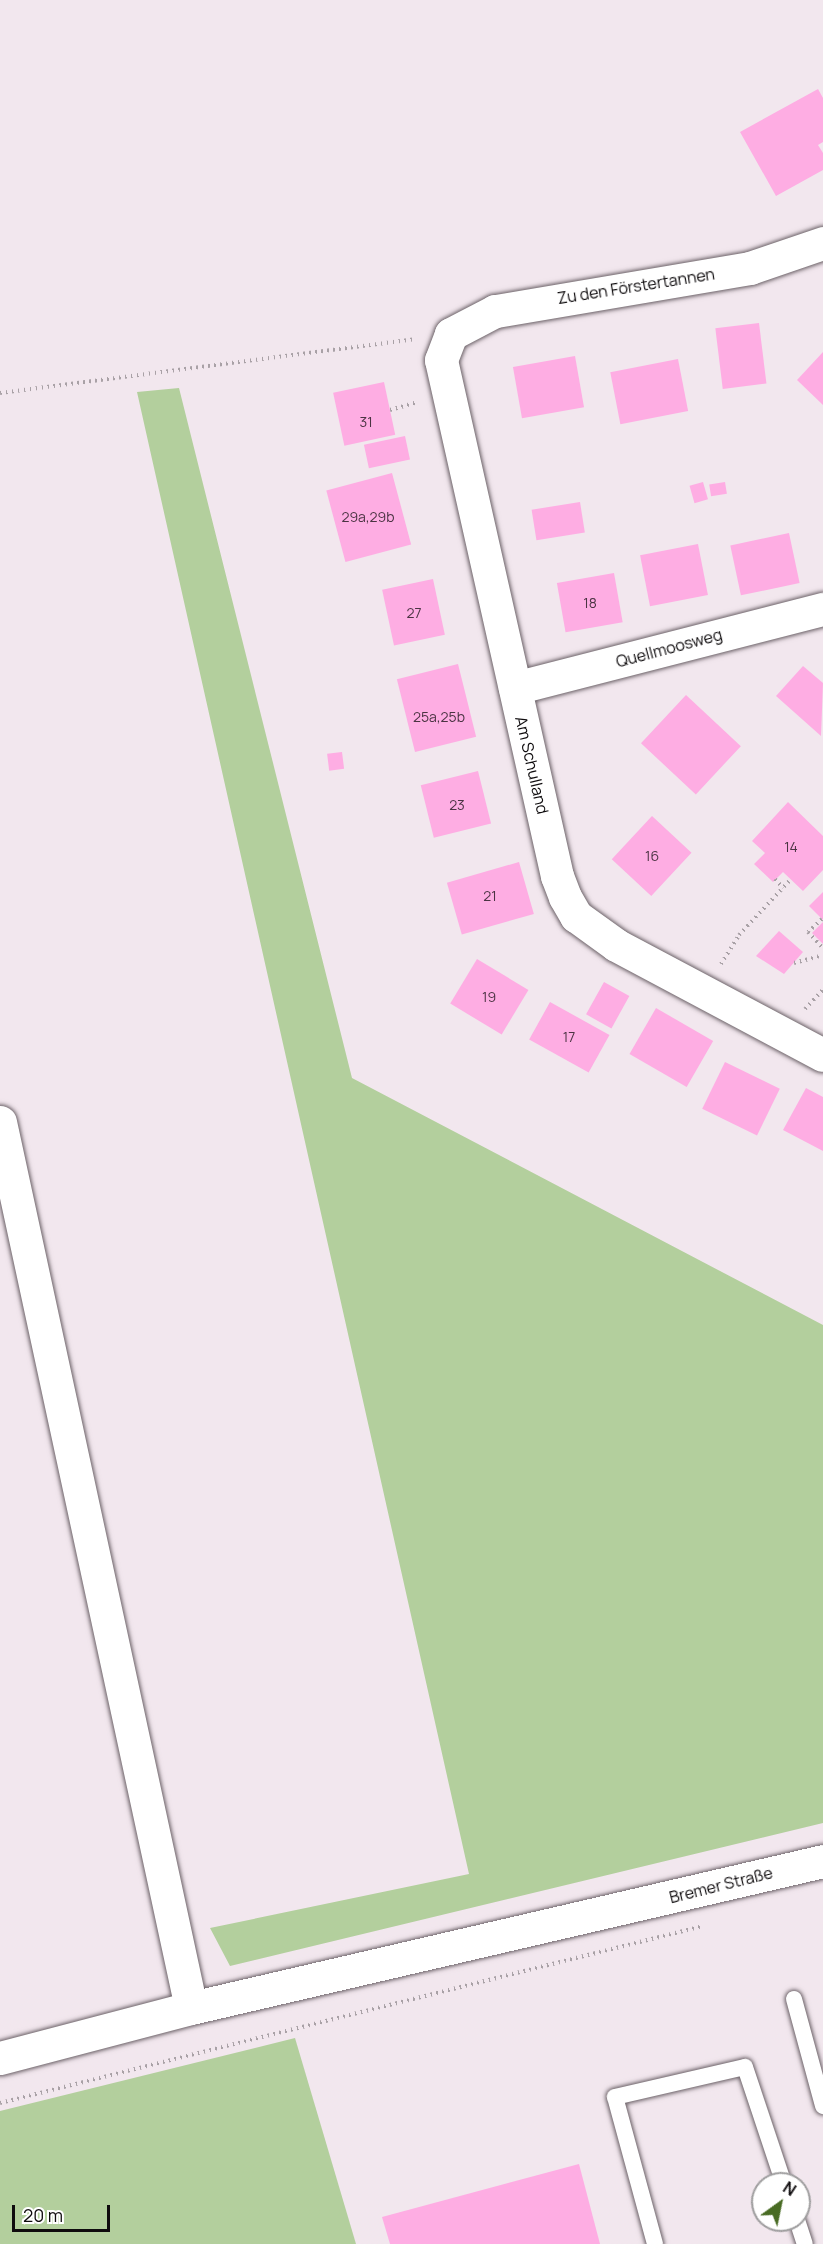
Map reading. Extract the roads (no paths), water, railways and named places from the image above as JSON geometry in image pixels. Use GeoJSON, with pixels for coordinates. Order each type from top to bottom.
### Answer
{"type":"FeatureCollection","features":[{"type":"Feature","properties":{"kind":"street","name":"Zu den Förstertannen"},"geometry":{"type":"LineString","coordinates":[[451,334],[495,311],[750,268],[823,243]]}},
{"type":"Feature","properties":{"kind":"street","name":"Am Schulland"},"geometry":{"type":"LineString","coordinates":[[451,334],[441,360],[557,876],[576,916],[616,945],[823,1055]]}},
{"type":"Feature","properties":{"kind":"street","name":"Quellmoosweg"},"geometry":{"type":"LineString","coordinates":[[515,688],[823,609]]}},
{"type":"Feature","properties":{"kind":"street"},"geometry":{"type":"LineString","coordinates":[[0,1122],[191,2008]]}},
{"type":"Feature","properties":{"kind":"street","name":"Bremer Straße"},"geometry":{"type":"LineString","coordinates":[[0,2058],[191,2008],[823,1861]]}},
{"type":"Feature","properties":{"kind":"lane"},"geometry":{"type":"LineString","coordinates":[[794,1999],[823,2106]]}},
{"type":"Feature","properties":{"kind":"lane"},"geometry":{"type":"LineString","coordinates":[[655,2244],[615,2097],[745,2067],[780,2172]]}}]}
